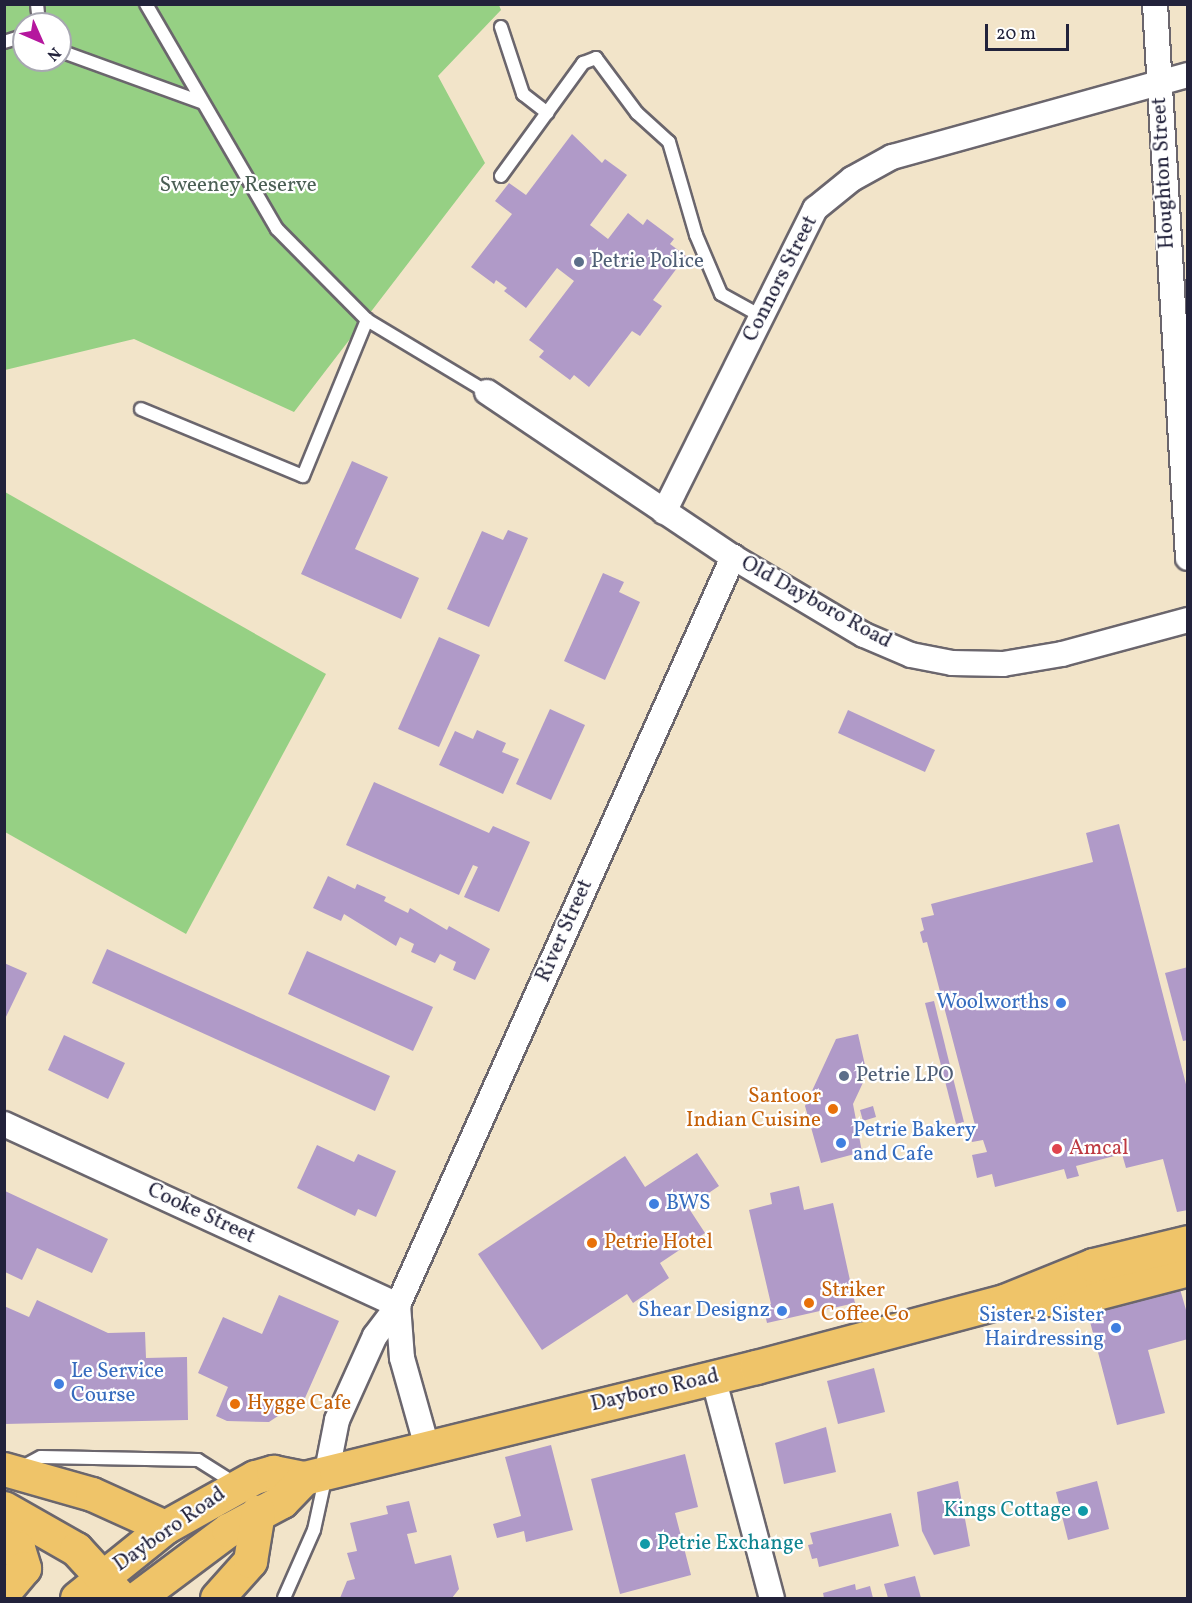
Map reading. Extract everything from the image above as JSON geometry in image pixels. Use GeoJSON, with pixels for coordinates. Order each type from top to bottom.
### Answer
{"type":"FeatureCollection","features":[{"type":"Feature","properties":{"kind":"main road","name":"Dayboro Road"},"geometry":{"type":"LineString","coordinates":[[77,1599],[112,1588],[165,1527],[236,1484],[273,1472],[316,1475],[713,1377],[1004,1301],[1093,1265],[1188,1242]]}},
{"type":"Feature","properties":{"kind":"main road","name":"Dayboro Road"},"geometry":{"type":"LineString","coordinates":[[1004,1301],[1077,1298],[1188,1269]]}},
{"type":"Feature","properties":{"kind":"main road"},"geometry":{"type":"LineString","coordinates":[[8,1470],[92,1494],[165,1527]]}},
{"type":"Feature","properties":{"kind":"main road","name":"Dayboro Road"},"geometry":{"type":"LineString","coordinates":[[137,1599],[258,1512],[282,1501],[316,1475]]}},
{"type":"Feature","properties":{"kind":"main road"},"geometry":{"type":"LineString","coordinates":[[4,1508],[54,1534],[112,1588]]}},
{"type":"Feature","properties":{"kind":"main road"},"geometry":{"type":"LineString","coordinates":[[217,1599],[250,1561],[258,1512]]}},
{"type":"Feature","properties":{"kind":"main road"},"geometry":{"type":"LineString","coordinates":[[4,1537],[18,1548],[24,1568],[4,1592]]}},
{"type":"Feature","properties":{"kind":"street","name":"Houghton Street"},"geometry":{"type":"LineString","coordinates":[[1155,4],[1188,558]]}},
{"type":"Feature","properties":{"kind":"street","name":"Connors Street"},"geometry":{"type":"LineString","coordinates":[[664,512],[815,209],[852,179],[892,157],[1187,75]]}},
{"type":"Feature","properties":{"kind":"street","name":"Old Dayboro Road"},"geometry":{"type":"LineString","coordinates":[[487,392],[734,558],[864,635],[912,655],[952,663],[1003,664],[1062,654],[1188,620]]}},
{"type":"Feature","properties":{"kind":"street","name":"River Street"},"geometry":{"type":"LineString","coordinates":[[316,1475],[337,1420],[375,1336],[398,1305],[734,558]]}},
{"type":"Feature","properties":{"kind":"street","name":"Cooke Street"},"geometry":{"type":"LineString","coordinates":[[4,1124],[398,1305]]}},
{"type":"Feature","properties":{"kind":"street","name":"River Street"},"geometry":{"type":"LineString","coordinates":[[398,1305],[402,1358],[427,1447]]}},
{"type":"Feature","properties":{"kind":"street"},"geometry":{"type":"LineString","coordinates":[[713,1377],[772,1599]]}},
{"type":"Feature","properties":{"kind":"lane"},"geometry":{"type":"LineString","coordinates":[[146,4],[201,102],[278,229],[367,320],[487,392]]}},
{"type":"Feature","properties":{"kind":"lane"},"geometry":{"type":"LineString","coordinates":[[501,27],[523,94],[547,113]]}},
{"type":"Feature","properties":{"kind":"lane"},"geometry":{"type":"LineString","coordinates":[[72,55],[201,102]]}},
{"type":"Feature","properties":{"kind":"lane"},"geometry":{"type":"LineString","coordinates":[[501,176],[583,63],[596,58],[602,62],[637,113],[669,142],[696,235],[721,294],[761,316]]}},
{"type":"Feature","properties":{"kind":"lane"},"geometry":{"type":"LineString","coordinates":[[141,409],[303,476],[367,320]]}},
{"type":"Feature","properties":{"kind":"lane"},"geometry":{"type":"LineString","coordinates":[[8,1470],[41,1457],[198,1460],[236,1484]]}},
{"type":"Feature","properties":{"kind":"lane"},"geometry":{"type":"LineString","coordinates":[[284,1599],[314,1530],[316,1475]]}},
{"type":"Feature","properties":{"kind":"green space","name":"Sweeney Reserve"},"geometry":{"type":"Polygon","coordinates":[[[5,5],[499,5],[501,10],[438,76],[485,163],[294,412],[134,339],[5,370],[5,5]]]}},
{"type":"Feature","properties":{"kind":"green space"},"geometry":{"type":"Polygon","coordinates":[[[5,492],[326,674],[186,934],[5,832],[5,492]]]}},
{"type":"Feature","properties":{"kind":"building","name":"Petrie Police"},"geometry":{"type":"Polygon","coordinates":[[[572,134],[602,163],[605,159],[627,175],[590,225],[608,239],[628,213],[643,225],[647,219],[674,239],[670,244],[686,256],[653,300],[662,306],[640,336],[632,331],[589,387],[574,375],[570,380],[539,357],[544,351],[529,340],[574,281],[557,268],[526,308],[504,291],[507,288],[496,280],[494,284],[471,267],[512,214],[495,201],[509,183],[526,195],[572,134]]]}},
{"type":"Feature","properties":{"kind":"building"},"geometry":{"type":"Polygon","coordinates":[[[352,461],[388,477],[355,549],[419,578],[401,619],[301,574],[352,461]]]}},
{"type":"Feature","properties":{"kind":"building"},"geometry":{"type":"Polygon","coordinates":[[[508,530],[528,538],[489,627],[447,609],[482,531],[503,540],[508,530]]]}},
{"type":"Feature","properties":{"kind":"building"},"geometry":{"type":"Polygon","coordinates":[[[603,573],[624,582],[619,592],[640,602],[605,680],[564,661],[603,573]]]}},
{"type":"Feature","properties":{"kind":"building"},"geometry":{"type":"Polygon","coordinates":[[[439,637],[480,655],[439,747],[398,729],[439,637]]]}},
{"type":"Feature","properties":{"kind":"building"},"geometry":{"type":"Polygon","coordinates":[[[550,709],[585,725],[551,800],[516,784],[550,709]]]}},
{"type":"Feature","properties":{"kind":"building"},"geometry":{"type":"Polygon","coordinates":[[[848,710],[935,750],[925,772],[838,733],[848,710]]]}},
{"type":"Feature","properties":{"kind":"building"},"geometry":{"type":"Polygon","coordinates":[[[477,730],[506,743],[502,752],[519,759],[503,794],[439,765],[455,731],[473,739],[477,730]]]}},
{"type":"Feature","properties":{"kind":"building"},"geometry":{"type":"Polygon","coordinates":[[[374,782],[489,833],[493,826],[530,842],[499,912],[464,897],[478,867],[473,865],[459,895],[346,845],[374,782]]]}},
{"type":"Feature","properties":{"kind":"building","name":"Woolworths"},"geometry":{"type":"Polygon","coordinates":[[[1119,824],[1188,1092],[1188,1210],[1177,1212],[1163,1159],[1126,1168],[1122,1154],[1076,1166],[1079,1176],[1067,1179],[1064,1169],[995,1187],[992,1174],[977,1178],[972,1155],[987,1152],[983,1140],[972,1142],[968,1127],[975,1125],[927,942],[923,943],[920,932],[924,930],[921,918],[934,915],[931,904],[1093,862],[1086,833],[1119,824]]]}},
{"type":"Feature","properties":{"kind":"building"},"geometry":{"type":"Polygon","coordinates":[[[328,876],[355,889],[357,884],[386,897],[384,901],[408,913],[410,908],[447,930],[449,926],[490,949],[475,980],[453,970],[456,962],[440,954],[435,963],[411,952],[414,944],[400,937],[396,946],[344,914],[341,921],[313,908],[328,876]]]}},
{"type":"Feature","properties":{"kind":"building"},"geometry":{"type":"Polygon","coordinates":[[[107,949],[390,1076],[375,1111],[92,983],[107,949]]]}},
{"type":"Feature","properties":{"kind":"building"},"geometry":{"type":"Polygon","coordinates":[[[307,951],[433,1007],[413,1051],[288,994],[307,951]]]}},
{"type":"Feature","properties":{"kind":"building"},"geometry":{"type":"Polygon","coordinates":[[[4,963],[27,973],[4,1021],[4,963]]]}},
{"type":"Feature","properties":{"kind":"building"},"geometry":{"type":"Polygon","coordinates":[[[1188,967],[1188,1040],[1183,1041],[1165,973],[1188,967]]]}},
{"type":"Feature","properties":{"kind":"building"},"geometry":{"type":"Polygon","coordinates":[[[934,1001],[964,1122],[956,1124],[925,1003],[934,1001]]]}},
{"type":"Feature","properties":{"kind":"building"},"geometry":{"type":"Polygon","coordinates":[[[858,1034],[867,1074],[853,1104],[862,1152],[821,1163],[805,1106],[836,1039],[858,1034]]]}},
{"type":"Feature","properties":{"kind":"building"},"geometry":{"type":"Polygon","coordinates":[[[64,1035],[125,1063],[108,1099],[48,1070],[64,1035]]]}},
{"type":"Feature","properties":{"kind":"building"},"geometry":{"type":"Polygon","coordinates":[[[873,1106],[876,1117],[863,1121],[860,1110],[873,1106]]]}},
{"type":"Feature","properties":{"kind":"building"},"geometry":{"type":"Polygon","coordinates":[[[317,1145],[354,1162],[358,1154],[396,1171],[376,1217],[358,1209],[355,1216],[297,1188],[317,1145]]]}},
{"type":"Feature","properties":{"kind":"building","name":"Petrie Hotel"},"geometry":{"type":"Polygon","coordinates":[[[697,1153],[719,1186],[688,1207],[705,1233],[660,1263],[669,1278],[633,1303],[627,1294],[542,1350],[478,1254],[625,1156],[645,1187],[697,1153]]]}},
{"type":"Feature","properties":{"kind":"building"},"geometry":{"type":"Polygon","coordinates":[[[799,1186],[804,1210],[833,1203],[855,1303],[767,1323],[763,1306],[771,1304],[749,1210],[772,1204],[770,1193],[799,1186]]]}},
{"type":"Feature","properties":{"kind":"building"},"geometry":{"type":"Polygon","coordinates":[[[5,1191],[108,1239],[92,1273],[37,1248],[22,1280],[5,1272],[5,1191]]]}},
{"type":"Feature","properties":{"kind":"building"},"geometry":{"type":"Polygon","coordinates":[[[1180,1289],[1188,1317],[1188,1339],[1148,1350],[1165,1413],[1117,1425],[1088,1314],[1180,1289]]]}},
{"type":"Feature","properties":{"kind":"building"},"geometry":{"type":"Polygon","coordinates":[[[279,1295],[339,1321],[305,1398],[269,1422],[227,1421],[216,1416],[228,1387],[198,1373],[223,1317],[262,1334],[279,1295]]]}},
{"type":"Feature","properties":{"kind":"building"},"geometry":{"type":"Polygon","coordinates":[[[37,1300],[108,1333],[145,1332],[146,1358],[187,1357],[188,1420],[4,1424],[4,1306],[29,1317],[37,1300]]]}},
{"type":"Feature","properties":{"kind":"building"},"geometry":{"type":"Polygon","coordinates":[[[874,1368],[885,1412],[838,1424],[827,1381],[874,1368]]]}},
{"type":"Feature","properties":{"kind":"building"},"geometry":{"type":"Polygon","coordinates":[[[826,1427],[836,1472],[784,1484],[775,1443],[826,1427]]]}},
{"type":"Feature","properties":{"kind":"building"},"geometry":{"type":"Polygon","coordinates":[[[551,1445],[573,1530],[526,1542],[524,1531],[497,1538],[493,1524],[521,1516],[505,1457],[551,1445]]]}},
{"type":"Feature","properties":{"kind":"building","name":"Petrie Exchange"},"geometry":{"type":"Polygon","coordinates":[[[685,1454],[698,1507],[675,1513],[691,1575],[620,1594],[591,1479],[685,1454]]]}},
{"type":"Feature","properties":{"kind":"building"},"geometry":{"type":"Polygon","coordinates":[[[958,1481],[970,1546],[934,1555],[922,1531],[917,1492],[958,1481]]]}},
{"type":"Feature","properties":{"kind":"building","name":"Kings Cottage"},"geometry":{"type":"Polygon","coordinates":[[[1097,1481],[1109,1529],[1068,1540],[1056,1492],[1097,1481]]]}},
{"type":"Feature","properties":{"kind":"building"},"geometry":{"type":"Polygon","coordinates":[[[409,1501],[417,1532],[407,1534],[415,1564],[451,1555],[459,1589],[452,1598],[340,1598],[347,1581],[355,1579],[347,1553],[357,1551],[350,1523],[388,1514],[386,1506],[409,1501]]]}},
{"type":"Feature","properties":{"kind":"building"},"geometry":{"type":"Polygon","coordinates":[[[891,1513],[899,1546],[819,1567],[817,1558],[812,1559],[808,1545],[813,1544],[810,1533],[891,1513]]]}},
{"type":"Feature","properties":{"kind":"building"},"geometry":{"type":"Polygon","coordinates":[[[915,1576],[921,1598],[888,1598],[884,1584],[915,1576]]]}},
{"type":"Feature","properties":{"kind":"building"},"geometry":{"type":"Polygon","coordinates":[[[855,1584],[856,1590],[870,1586],[873,1598],[824,1598],[823,1593],[855,1584]]]}},
{"type":"Feature","properties":{"kind":"place","name":"Petrie Police"},"geometry":{"type":"Point","coordinates":[579,262]}},
{"type":"Feature","properties":{"kind":"place","name":"Woolworths"},"geometry":{"type":"Point","coordinates":[1061,1003]}},
{"type":"Feature","properties":{"kind":"place","name":"Petrie LPO"},"geometry":{"type":"Point","coordinates":[844,1076]}},
{"type":"Feature","properties":{"kind":"place","name":"Santoor Indian Cuisine"},"geometry":{"type":"Point","coordinates":[833,1109]}},
{"type":"Feature","properties":{"kind":"place","name":"Petrie Bakery and Cafe"},"geometry":{"type":"Point","coordinates":[841,1143]}},
{"type":"Feature","properties":{"kind":"place","name":"Amcal"},"geometry":{"type":"Point","coordinates":[1057,1149]}},
{"type":"Feature","properties":{"kind":"place","name":"BWS"},"geometry":{"type":"Point","coordinates":[654,1204]}},
{"type":"Feature","properties":{"kind":"place","name":"Petrie Hotel"},"geometry":{"type":"Point","coordinates":[592,1243]}},
{"type":"Feature","properties":{"kind":"place","name":"Striker Coffee Co"},"geometry":{"type":"Point","coordinates":[809,1303]}},
{"type":"Feature","properties":{"kind":"place","name":"Shear Designz"},"geometry":{"type":"Point","coordinates":[782,1311]}},
{"type":"Feature","properties":{"kind":"place","name":"Sister 2 Sister Hairdressing"},"geometry":{"type":"Point","coordinates":[1116,1328]}},
{"type":"Feature","properties":{"kind":"place","name":"Le Service Course"},"geometry":{"type":"Point","coordinates":[59,1384]}},
{"type":"Feature","properties":{"kind":"place","name":"Hygge Cafe"},"geometry":{"type":"Point","coordinates":[235,1404]}},
{"type":"Feature","properties":{"kind":"place","name":"Kings Cottage"},"geometry":{"type":"Point","coordinates":[1083,1511]}},
{"type":"Feature","properties":{"kind":"place","name":"Petrie Exchange"},"geometry":{"type":"Point","coordinates":[645,1544]}}]}
